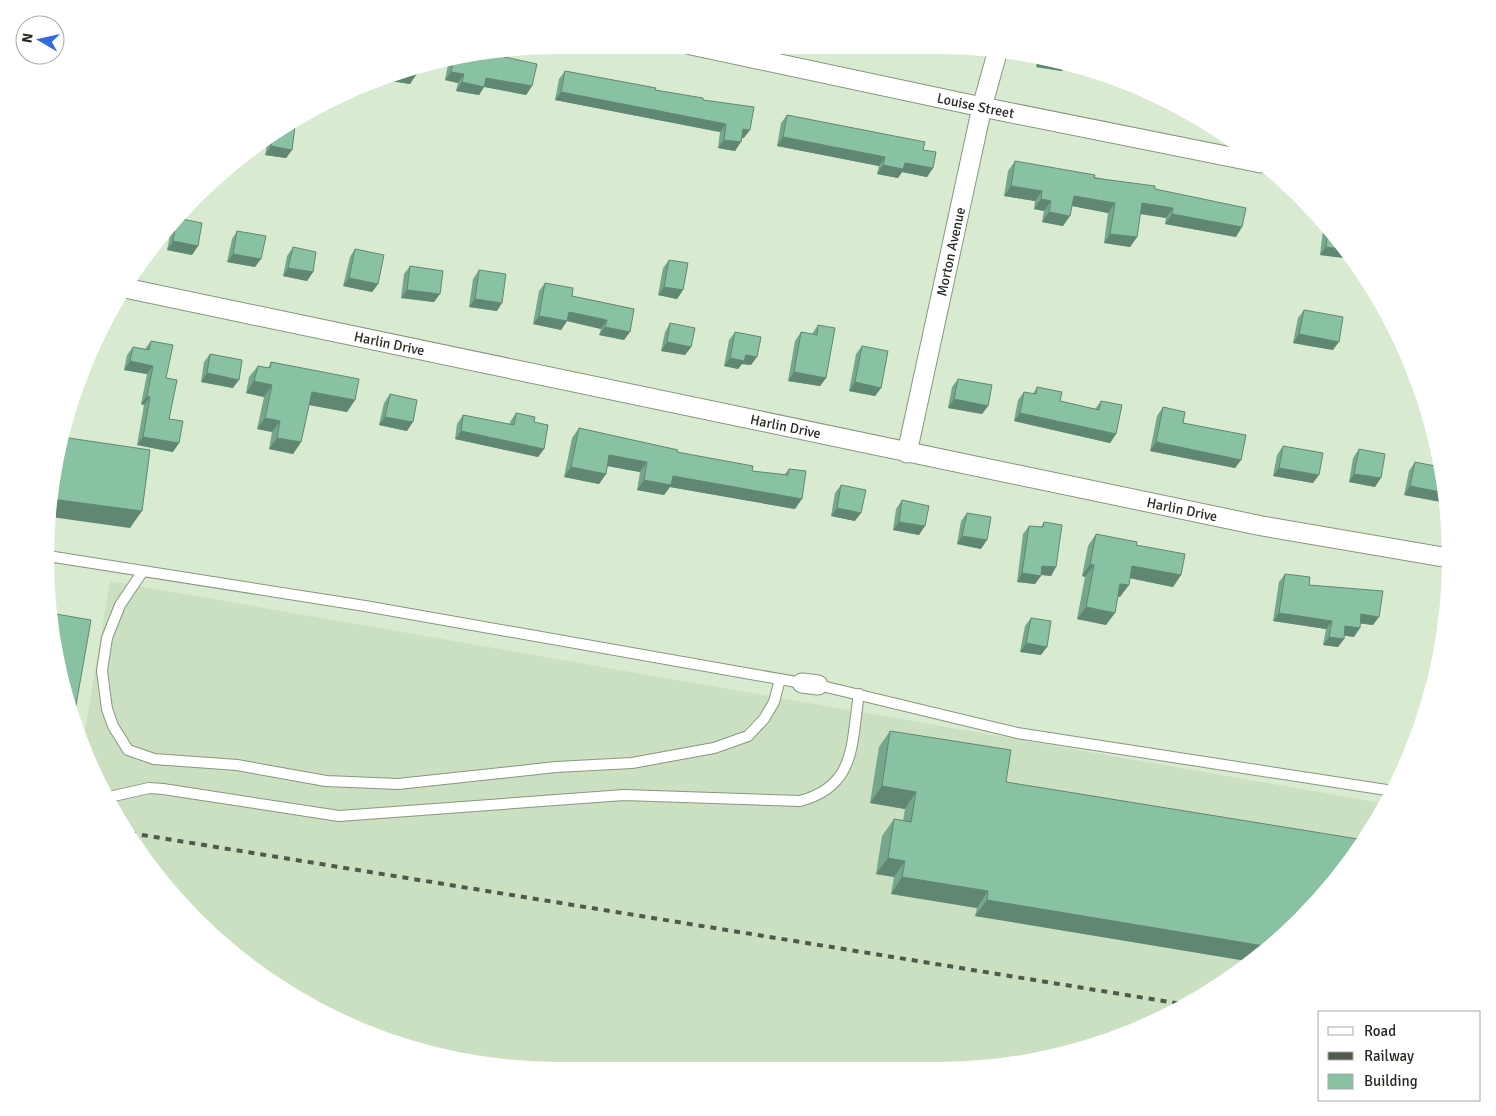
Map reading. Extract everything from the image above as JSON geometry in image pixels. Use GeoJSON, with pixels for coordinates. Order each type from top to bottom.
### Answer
{"type":"FeatureCollection","features":[{"type":"Feature","properties":{"kind":"street","name":"Louise Street"},"geometry":{"type":"LineString","coordinates":[[733,54],[982,107],[1248,160]]}},
{"type":"Feature","properties":{"kind":"street","name":"Morton Avenue"},"geometry":{"type":"LineString","coordinates":[[907,452],[982,107],[996,57]]}},
{"type":"Feature","properties":{"kind":"street","name":"Harlin Drive"},"geometry":{"type":"LineString","coordinates":[[132,289],[1262,526],[1442,557]]}},
{"type":"Feature","properties":{"kind":"lane"},"geometry":{"type":"LineString","coordinates":[[54,557],[365,606],[810,684],[859,694],[1017,733],[1385,791]]}},
{"type":"Feature","properties":{"kind":"lane"},"geometry":{"type":"LineString","coordinates":[[143,571],[120,605],[107,638],[102,671],[107,709],[113,726],[128,750],[154,759],[237,765],[326,781],[398,784],[556,767],[632,763],[714,748],[748,736],[764,720],[774,702],[780,679]]}},
{"type":"Feature","properties":{"kind":"lane"},"geometry":{"type":"LineString","coordinates":[[114,796],[149,788],[163,789],[339,816],[624,795],[800,801],[815,798],[833,786],[846,769],[859,694]]}},
{"type":"Feature","properties":{"kind":"shaded area"},"geometry":{"type":"Polygon","coordinates":[[[110,581],[1379,803],[1338,865],[1317,890],[1295,915],[1245,958],[1190,995],[1161,1010],[1131,1024],[1069,1045],[1004,1058],[938,1062],[525,1061],[460,1053],[427,1045],[365,1024],[306,995],[251,958],[201,915],[158,865],[121,810],[92,751],[85,731],[110,581]]]}},
{"type":"Feature","properties":{"kind":"building"},"geometry":{"type":"Polygon","coordinates":[[[504,57],[537,64],[532,86],[486,78],[484,87],[462,82],[464,74],[451,72],[453,65],[492,58],[504,57]]]}},
{"type":"Feature","properties":{"kind":"building"},"geometry":{"type":"Polygon","coordinates":[[[565,71],[656,88],[655,90],[703,98],[703,100],[754,107],[750,130],[743,129],[741,142],[724,140],[726,124],[561,92],[565,71]]]}},
{"type":"Feature","properties":{"kind":"building"},"geometry":{"type":"Polygon","coordinates":[[[787,115],[925,142],[923,150],[936,152],[933,168],[905,163],[903,169],[883,165],[885,157],[783,137],[787,115]]]}},
{"type":"Feature","properties":{"kind":"building"},"geometry":{"type":"Polygon","coordinates":[[[295,128],[292,150],[271,146],[271,144],[295,128]]]}},
{"type":"Feature","properties":{"kind":"building"},"geometry":{"type":"Polygon","coordinates":[[[1015,161],[1095,175],[1094,178],[1155,186],[1155,189],[1246,208],[1242,227],[1172,214],[1173,208],[1142,203],[1137,237],[1110,234],[1115,203],[1074,196],[1070,216],[1049,212],[1051,201],[1041,199],[1042,191],[1011,186],[1015,161]]]}},
{"type":"Feature","properties":{"kind":"building"},"geometry":{"type":"Polygon","coordinates":[[[185,220],[202,223],[198,246],[173,241],[175,231],[185,220]]]}},
{"type":"Feature","properties":{"kind":"building"},"geometry":{"type":"Polygon","coordinates":[[[237,231],[266,236],[261,259],[233,254],[237,231]]]}},
{"type":"Feature","properties":{"kind":"building"},"geometry":{"type":"Polygon","coordinates":[[[1327,238],[1336,248],[1326,247],[1327,238]]]}},
{"type":"Feature","properties":{"kind":"building"},"geometry":{"type":"Polygon","coordinates":[[[293,247],[316,252],[313,272],[288,268],[293,247]]]}},
{"type":"Feature","properties":{"kind":"building"},"geometry":{"type":"Polygon","coordinates":[[[355,249],[384,255],[378,284],[349,278],[355,249]]]}},
{"type":"Feature","properties":{"kind":"building"},"geometry":{"type":"Polygon","coordinates":[[[669,260],[688,263],[683,290],[664,287],[669,260]]]}},
{"type":"Feature","properties":{"kind":"building"},"geometry":{"type":"Polygon","coordinates":[[[410,266],[443,271],[440,294],[407,290],[410,266]]]}},
{"type":"Feature","properties":{"kind":"building"},"geometry":{"type":"Polygon","coordinates":[[[479,270],[506,274],[502,303],[475,299],[479,270]]]}},
{"type":"Feature","properties":{"kind":"building"},"geometry":{"type":"Polygon","coordinates":[[[545,283],[573,288],[572,296],[634,309],[630,332],[605,327],[607,320],[569,312],[567,321],[539,316],[545,283]]]}},
{"type":"Feature","properties":{"kind":"building"},"geometry":{"type":"Polygon","coordinates":[[[1304,310],[1343,317],[1339,342],[1299,334],[1304,310]]]}},
{"type":"Feature","properties":{"kind":"building"},"geometry":{"type":"Polygon","coordinates":[[[670,323],[695,328],[691,347],[667,342],[670,323]]]}},
{"type":"Feature","properties":{"kind":"building"},"geometry":{"type":"Polygon","coordinates":[[[818,325],[835,328],[826,378],[794,372],[801,332],[817,335],[818,325]]]}},
{"type":"Feature","properties":{"kind":"building"},"geometry":{"type":"Polygon","coordinates":[[[735,332],[761,337],[757,357],[746,355],[744,361],[730,358],[735,332]]]}},
{"type":"Feature","properties":{"kind":"building"},"geometry":{"type":"Polygon","coordinates":[[[151,341],[173,345],[166,378],[177,380],[169,419],[183,421],[179,443],[143,437],[150,397],[147,396],[153,366],[130,361],[133,347],[149,350],[151,341]]]}},
{"type":"Feature","properties":{"kind":"building"},"geometry":{"type":"Polygon","coordinates":[[[862,346],[888,351],[881,388],[855,382],[862,346]]]}},
{"type":"Feature","properties":{"kind":"building"},"geometry":{"type":"Polygon","coordinates":[[[210,354],[242,360],[239,380],[207,373],[210,354]]]}},
{"type":"Feature","properties":{"kind":"building"},"geometry":{"type":"Polygon","coordinates":[[[271,362],[359,379],[355,400],[312,392],[301,442],[277,438],[280,421],[265,418],[272,385],[254,381],[258,366],[270,368],[271,362]]]}},
{"type":"Feature","properties":{"kind":"building"},"geometry":{"type":"Polygon","coordinates":[[[958,379],[992,385],[988,406],[954,399],[958,379]]]}},
{"type":"Feature","properties":{"kind":"building"},"geometry":{"type":"Polygon","coordinates":[[[1037,387],[1062,392],[1060,401],[1099,410],[1101,401],[1122,405],[1116,434],[1020,413],[1024,392],[1036,394],[1037,387]]]}},
{"type":"Feature","properties":{"kind":"building"},"geometry":{"type":"Polygon","coordinates":[[[390,394],[417,400],[413,422],[385,417],[390,394]]]}},
{"type":"Feature","properties":{"kind":"building"},"geometry":{"type":"Polygon","coordinates":[[[1163,407],[1185,412],[1183,423],[1246,435],[1241,460],[1156,442],[1163,407]]]}},
{"type":"Feature","properties":{"kind":"building"},"geometry":{"type":"Polygon","coordinates":[[[516,413],[535,417],[534,422],[548,425],[544,449],[461,431],[463,415],[514,425],[516,413]]]}},
{"type":"Feature","properties":{"kind":"building"},"geometry":{"type":"Polygon","coordinates":[[[579,428],[678,450],[677,452],[753,466],[752,471],[788,475],[789,469],[806,471],[802,499],[673,476],[671,485],[644,480],[647,462],[609,455],[606,474],[571,467],[579,428]]]}},
{"type":"Feature","properties":{"kind":"building"},"geometry":{"type":"Polygon","coordinates":[[[68,438],[150,450],[142,511],[57,500],[68,438]]]}},
{"type":"Feature","properties":{"kind":"building"},"geometry":{"type":"Polygon","coordinates":[[[1283,446],[1323,453],[1319,475],[1279,468],[1283,446]]]}},
{"type":"Feature","properties":{"kind":"building"},"geometry":{"type":"Polygon","coordinates":[[[1359,449],[1385,454],[1381,478],[1354,474],[1359,449]]]}},
{"type":"Feature","properties":{"kind":"building"},"geometry":{"type":"Polygon","coordinates":[[[1415,462],[1434,466],[1438,492],[1410,486],[1415,462]]]}},
{"type":"Feature","properties":{"kind":"building"},"geometry":{"type":"Polygon","coordinates":[[[841,485],[866,490],[861,513],[837,508],[841,485]]]}},
{"type":"Feature","properties":{"kind":"building"},"geometry":{"type":"Polygon","coordinates":[[[902,500],[929,506],[925,526],[899,522],[902,500]]]}},
{"type":"Feature","properties":{"kind":"building"},"geometry":{"type":"Polygon","coordinates":[[[967,513],[991,517],[987,540],[962,536],[967,513]]]}},
{"type":"Feature","properties":{"kind":"building"},"geometry":{"type":"Polygon","coordinates":[[[1044,522],[1062,525],[1056,567],[1042,566],[1041,576],[1022,573],[1029,526],[1043,527],[1044,522]]]}},
{"type":"Feature","properties":{"kind":"building"},"geometry":{"type":"Polygon","coordinates":[[[1096,534],[1137,542],[1136,545],[1185,554],[1181,575],[1132,566],[1129,585],[1120,584],[1115,613],[1086,607],[1094,565],[1090,564],[1096,534]]]}},
{"type":"Feature","properties":{"kind":"building"},"geometry":{"type":"Polygon","coordinates":[[[1285,574],[1310,577],[1309,585],[1383,591],[1379,617],[1361,614],[1360,628],[1345,626],[1344,639],[1329,637],[1332,621],[1279,613],[1285,574]]]}},
{"type":"Feature","properties":{"kind":"building"},"geometry":{"type":"Polygon","coordinates":[[[57,614],[91,620],[76,705],[63,656],[57,614]]]}},
{"type":"Feature","properties":{"kind":"building"},"geometry":{"type":"Polygon","coordinates":[[[1031,618],[1051,621],[1047,647],[1026,643],[1031,618]]]}},
{"type":"Feature","properties":{"kind":"building"},"geometry":{"type":"Polygon","coordinates":[[[890,731],[1011,750],[1006,782],[1356,839],[1338,865],[1295,915],[1260,945],[987,900],[988,891],[902,877],[905,861],[888,858],[894,819],[911,822],[916,792],[882,786],[890,731]]]}},
{"type":"Feature","properties":{"kind":"railway"},"geometry":{"type":"LineString","coordinates":[[136,834],[1175,1003]]}}]}
